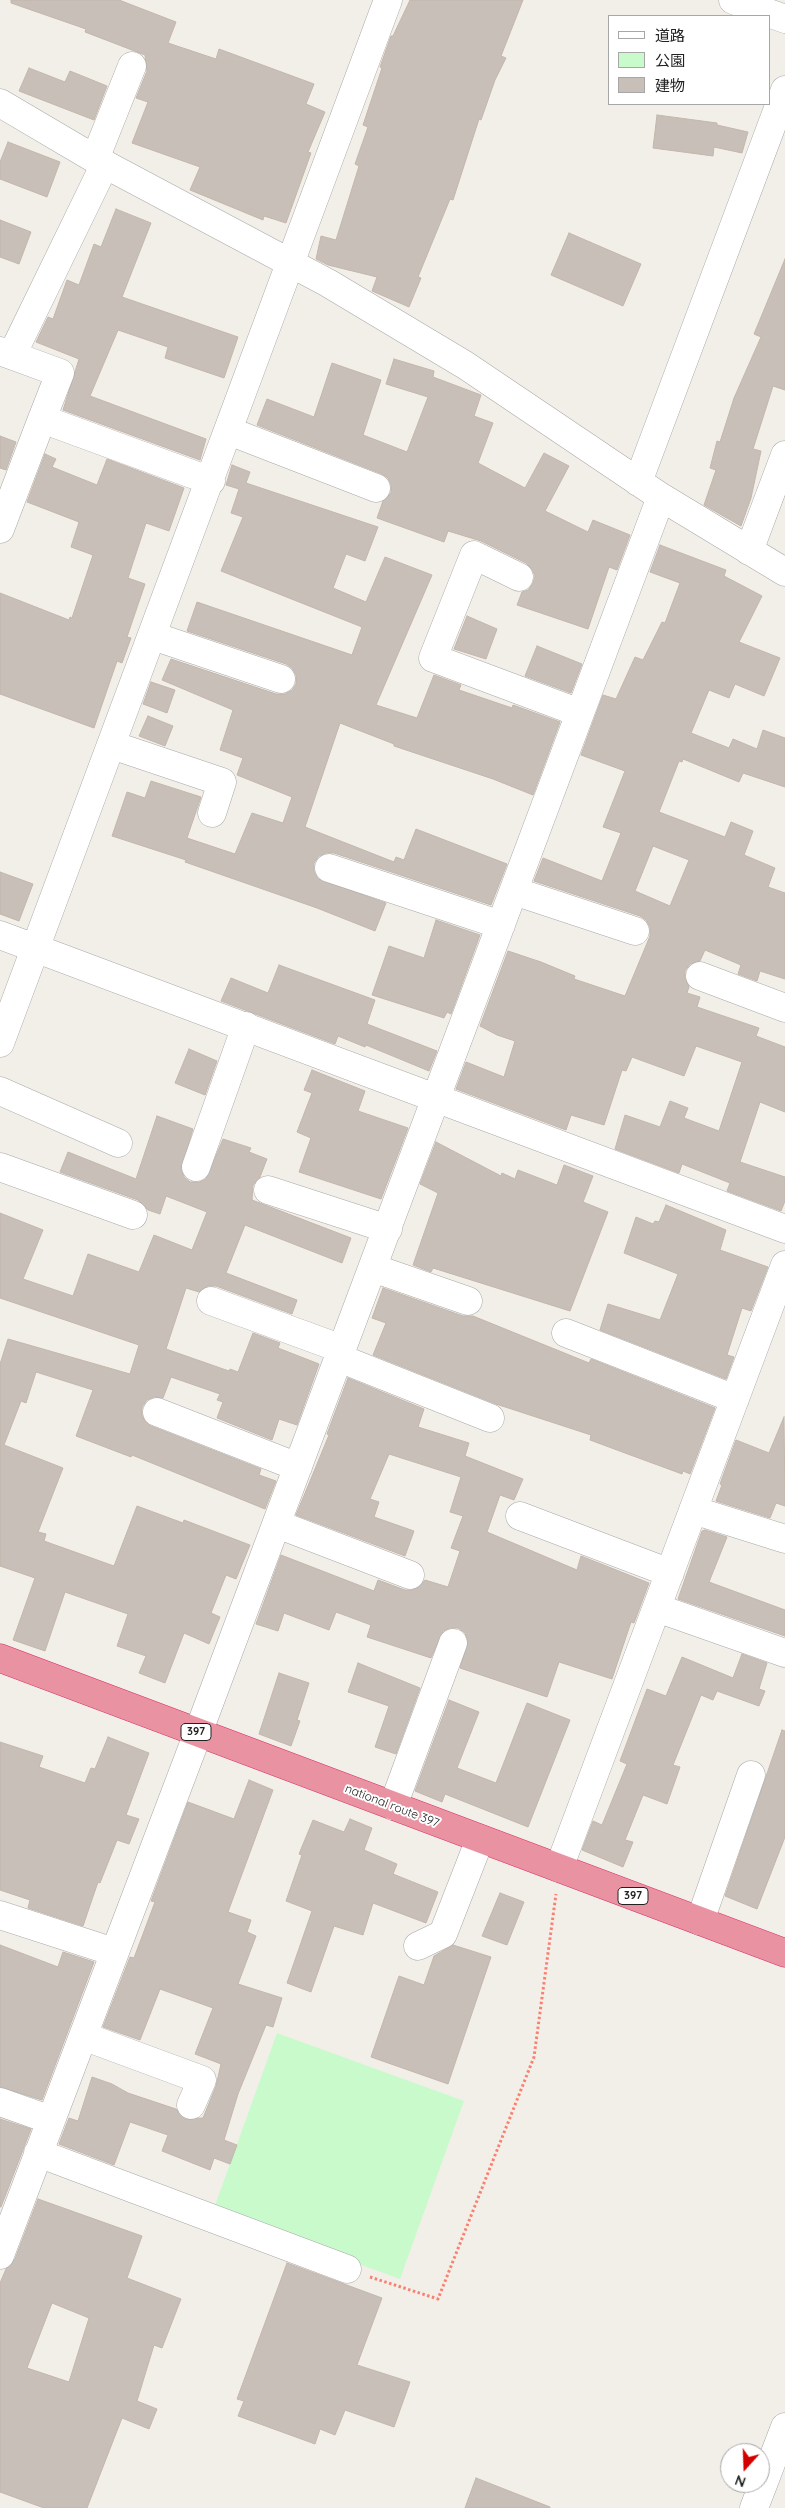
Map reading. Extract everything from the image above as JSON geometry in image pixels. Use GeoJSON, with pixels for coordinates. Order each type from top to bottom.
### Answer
{"type":"FeatureCollection","features":[{"type":"Feature","properties":{"kind":"highway","name":"national route 397"},"geometry":{"type":"LineString","coordinates":[[0,1658],[785,1954]]}},
{"type":"Feature","properties":{"kind":"street"},"geometry":{"type":"LineString","coordinates":[[0,1043],[388,0]]}},
{"type":"Feature","properties":{"kind":"street"},"geometry":{"type":"LineString","coordinates":[[734,0],[785,20]]}},
{"type":"Feature","properties":{"kind":"street"},"geometry":{"type":"LineString","coordinates":[[0,529],[60,373],[6,353],[100,162],[132,66]]}},
{"type":"Feature","properties":{"kind":"street"},"geometry":{"type":"LineString","coordinates":[[638,482],[785,90]]}},
{"type":"Feature","properties":{"kind":"street"},"geometry":{"type":"LineString","coordinates":[[0,103],[100,162],[328,283],[465,365],[661,497],[785,572]]}},
{"type":"Feature","properties":{"kind":"street"},"geometry":{"type":"LineString","coordinates":[[42,419],[210,481]]}},
{"type":"Feature","properties":{"kind":"street"},"geometry":{"type":"LineString","coordinates":[[229,431],[376,488]]}},
{"type":"Feature","properties":{"kind":"street"},"geometry":{"type":"LineString","coordinates":[[749,551],[785,455]]}},
{"type":"Feature","properties":{"kind":"street"},"geometry":{"type":"LineString","coordinates":[[0,2255],[388,1229],[661,497]]}},
{"type":"Feature","properties":{"kind":"street"},"geometry":{"type":"LineString","coordinates":[[519,576],[474,555],[433,658],[580,713]]}},
{"type":"Feature","properties":{"kind":"street"},"geometry":{"type":"LineString","coordinates":[[153,636],[281,679]]}},
{"type":"Feature","properties":{"kind":"street"},"geometry":{"type":"LineString","coordinates":[[112,745],[222,782],[212,813]]}},
{"type":"Feature","properties":{"kind":"street"},"geometry":{"type":"LineString","coordinates":[[329,868],[501,925]]}},
{"type":"Feature","properties":{"kind":"street"},"geometry":{"type":"LineString","coordinates":[[514,891],[635,931]]}},
{"type":"Feature","properties":{"kind":"street"},"geometry":{"type":"LineString","coordinates":[[0,934],[785,1229]]}},
{"type":"Feature","properties":{"kind":"street"},"geometry":{"type":"LineString","coordinates":[[700,976],[785,1008]]}},
{"type":"Feature","properties":{"kind":"street"},"geometry":{"type":"LineString","coordinates":[[196,1167],[246,1026]]}},
{"type":"Feature","properties":{"kind":"street"},"geometry":{"type":"LineString","coordinates":[[0,1091],[118,1142]]}},
{"type":"Feature","properties":{"kind":"street"},"geometry":{"type":"LineString","coordinates":[[0,1167],[133,1215]]}},
{"type":"Feature","properties":{"kind":"street"},"geometry":{"type":"LineString","coordinates":[[268,1190],[388,1229]]}},
{"type":"Feature","properties":{"kind":"street"},"geometry":{"type":"LineString","coordinates":[[559,1868],[785,1265]]}},
{"type":"Feature","properties":{"kind":"street"},"geometry":{"type":"LineString","coordinates":[[373,1268],[468,1301]]}},
{"type":"Feature","properties":{"kind":"street"},"geometry":{"type":"LineString","coordinates":[[211,1300],[490,1418]]}},
{"type":"Feature","properties":{"kind":"street"},"geometry":{"type":"LineString","coordinates":[[566,1333],[735,1399]]}},
{"type":"Feature","properties":{"kind":"street"},"geometry":{"type":"LineString","coordinates":[[156,1412],[298,1466]]}},
{"type":"Feature","properties":{"kind":"street"},"geometry":{"type":"LineString","coordinates":[[693,1510],[785,1539]]}},
{"type":"Feature","properties":{"kind":"street"},"geometry":{"type":"LineString","coordinates":[[520,1516],[670,1573]]}},
{"type":"Feature","properties":{"kind":"street"},"geometry":{"type":"LineString","coordinates":[[277,1524],[410,1575]]}},
{"type":"Feature","properties":{"kind":"street"},"geometry":{"type":"LineString","coordinates":[[657,1608],[785,1653]]}},
{"type":"Feature","properties":{"kind":"street"},"geometry":{"type":"LineString","coordinates":[[393,1806],[453,1643]]}},
{"type":"Feature","properties":{"kind":"street"},"geometry":{"type":"LineString","coordinates":[[700,1921],[751,1776]]}},
{"type":"Feature","properties":{"kind":"street"},"geometry":{"type":"LineString","coordinates":[[418,1946],[443,1934],[480,1839]]}},
{"type":"Feature","properties":{"kind":"street"},"geometry":{"type":"LineString","coordinates":[[0,1915],[114,1952]]}},
{"type":"Feature","properties":{"kind":"street"},"geometry":{"type":"LineString","coordinates":[[83,2036],[202,2080],[191,2105]]}},
{"type":"Feature","properties":{"kind":"street"},"geometry":{"type":"LineString","coordinates":[[0,2102],[51,2120]]}},
{"type":"Feature","properties":{"kind":"street"},"geometry":{"type":"LineString","coordinates":[[38,2153],[346,2269]]}},
{"type":"Feature","properties":{"kind":"street"},"geometry":{"type":"LineString","coordinates":[[754,2508],[785,2427]]}},
{"type":"Feature","properties":{"kind":"path"},"geometry":{"type":"LineString","coordinates":[[346,2269],[438,2299],[534,2057],[559,1868]]}},
{"type":"Feature","properties":{"kind":"green space"},"geometry":{"type":"Polygon","coordinates":[[[277,2033],[464,2101],[400,2279],[213,2211],[277,2033]]]}},
{"type":"Feature","properties":{"kind":"building"},"geometry":{"type":"Polygon","coordinates":[[[11,0],[119,0],[176,22],[168,43],[216,59],[219,49],[314,84],[306,104],[325,112],[308,152],[311,153],[286,223],[264,216],[263,220],[190,190],[200,167],[132,143],[148,102],[136,98],[147,71],[145,55],[85,32],[86,29],[11,3],[11,0]]]}},
{"type":"Feature","properties":{"kind":"building"},"geometry":{"type":"Polygon","coordinates":[[[410,0],[523,0],[501,56],[506,58],[495,80],[481,120],[479,119],[453,200],[450,199],[418,277],[421,278],[409,307],[372,291],[377,277],[328,265],[316,259],[321,236],[336,240],[359,166],[355,164],[368,127],[363,125],[382,68],[380,67],[391,36],[393,36],[410,0]]]}},
{"type":"Feature","properties":{"kind":"building"},"geometry":{"type":"Polygon","coordinates":[[[29,68],[65,82],[70,71],[107,86],[94,120],[19,91],[29,68]]]}},
{"type":"Feature","properties":{"kind":"building"},"geometry":{"type":"Polygon","coordinates":[[[657,115],[717,123],[717,125],[748,132],[742,153],[714,147],[713,156],[653,148],[657,115]]]}},
{"type":"Feature","properties":{"kind":"building"},"geometry":{"type":"Polygon","coordinates":[[[8,142],[60,162],[47,197],[0,179],[0,162],[8,142]]]}},
{"type":"Feature","properties":{"kind":"building"},"geometry":{"type":"Polygon","coordinates":[[[116,209],[151,223],[122,297],[238,337],[224,378],[165,358],[168,347],[118,330],[90,396],[206,439],[200,460],[63,410],[79,359],[36,342],[48,317],[53,319],[67,280],[79,285],[94,244],[101,247],[116,209]]]}},
{"type":"Feature","properties":{"kind":"building"},"geometry":{"type":"Polygon","coordinates":[[[0,220],[31,232],[19,264],[0,257],[0,220]]]}},
{"type":"Feature","properties":{"kind":"building"},"geometry":{"type":"Polygon","coordinates":[[[569,233],[641,264],[623,306],[551,275],[569,233]]]}},
{"type":"Feature","properties":{"kind":"building"},"geometry":{"type":"Polygon","coordinates":[[[785,259],[785,390],[773,386],[753,449],[761,451],[751,498],[741,526],[704,505],[716,470],[710,468],[717,441],[720,442],[734,398],[761,337],[754,334],[785,259]]]}},
{"type":"Feature","properties":{"kind":"building"},"geometry":{"type":"Polygon","coordinates":[[[394,359],[434,371],[433,377],[481,395],[474,416],[493,423],[478,463],[525,488],[544,453],[569,466],[545,511],[588,532],[593,520],[630,535],[617,570],[609,567],[588,629],[517,605],[522,592],[528,590],[535,576],[532,569],[526,563],[481,541],[448,531],[444,542],[377,518],[383,501],[391,493],[391,485],[388,478],[382,474],[257,425],[267,399],[314,417],[332,363],[381,380],[363,435],[407,452],[428,397],[386,384],[394,359]]]}},
{"type":"Feature","properties":{"kind":"building"},"geometry":{"type":"Polygon","coordinates":[[[0,436],[16,442],[6,470],[0,468],[0,436]]]}},
{"type":"Feature","properties":{"kind":"building"},"geometry":{"type":"Polygon","coordinates":[[[45,454],[56,459],[52,467],[97,485],[107,459],[184,488],[169,531],[146,523],[128,578],[145,584],[127,637],[131,638],[122,663],[117,661],[94,728],[0,694],[0,593],[69,620],[70,617],[72,618],[93,555],[71,547],[79,522],[27,502],[45,454]]]}},
{"type":"Feature","properties":{"kind":"building"},"geometry":{"type":"Polygon","coordinates":[[[232,465],[250,472],[246,483],[378,527],[365,561],[346,554],[333,588],[366,602],[385,557],[432,575],[376,705],[417,718],[434,675],[461,685],[459,690],[512,708],[513,705],[560,722],[533,795],[493,779],[394,746],[394,744],[340,723],[305,827],[394,862],[396,857],[404,860],[416,829],[507,864],[491,905],[334,853],[326,853],[319,856],[314,863],[314,871],[318,879],[386,903],[375,931],[317,908],[185,862],[186,860],[112,836],[127,792],[145,798],[151,781],[201,797],[187,838],[235,854],[252,813],[283,823],[292,797],[237,775],[243,758],[220,750],[233,710],[162,680],[171,659],[276,694],[285,694],[292,690],[296,684],[296,675],[292,668],[286,664],[187,631],[197,602],[352,655],[362,627],[221,571],[243,517],[231,513],[239,489],[226,485],[232,465]]]}},
{"type":"Feature","properties":{"kind":"building"},"geometry":{"type":"Polygon","coordinates":[[[660,545],[726,570],[724,576],[762,596],[739,642],[780,658],[764,696],[735,684],[729,698],[709,690],[691,733],[729,748],[733,739],[757,749],[763,730],[785,738],[785,787],[743,773],[739,782],[683,759],[682,762],[679,761],[659,812],[725,837],[731,822],[753,831],[744,855],[775,868],[768,887],[785,893],[785,979],[760,971],[757,981],[738,974],[741,965],[705,950],[700,961],[690,964],[685,971],[685,978],[689,987],[687,993],[700,997],[697,1007],[759,1028],[756,1036],[785,1047],[785,1112],[760,1102],[740,1162],[785,1177],[785,1201],[781,1211],[727,1191],[730,1183],[682,1164],[679,1173],[615,1149],[625,1115],[660,1127],[670,1101],[688,1108],[684,1118],[719,1131],[742,1062],[696,1046],[684,1076],[632,1057],[626,1071],[622,1070],[604,1125],[571,1115],[566,1130],[456,1089],[466,1062],[504,1077],[515,1041],[497,1035],[480,1026],[508,951],[575,976],[574,979],[625,996],[650,936],[650,927],[646,920],[640,916],[534,881],[543,858],[602,881],[621,833],[603,827],[625,771],[581,755],[603,695],[616,699],[635,657],[643,660],[662,622],[665,623],[680,583],[650,572],[660,545]],[[653,846],[635,891],[670,906],[689,860],[653,846]]]}},
{"type":"Feature","properties":{"kind":"building"},"geometry":{"type":"Polygon","coordinates":[[[467,616],[497,629],[486,659],[454,649],[467,616]]]}},
{"type":"Feature","properties":{"kind":"building"},"geometry":{"type":"Polygon","coordinates":[[[537,646],[582,664],[571,693],[525,676],[537,646]]]}},
{"type":"Feature","properties":{"kind":"building"},"geometry":{"type":"Polygon","coordinates":[[[151,682],[175,690],[167,713],[143,704],[151,682]]]}},
{"type":"Feature","properties":{"kind":"building"},"geometry":{"type":"Polygon","coordinates":[[[148,716],[173,726],[165,746],[139,736],[148,716]]]}},
{"type":"Feature","properties":{"kind":"building"},"geometry":{"type":"Polygon","coordinates":[[[0,872],[33,884],[19,921],[0,914],[0,872]]]}},
{"type":"Feature","properties":{"kind":"building"},"geometry":{"type":"Polygon","coordinates":[[[436,920],[480,935],[451,1014],[447,1012],[444,1018],[372,995],[389,946],[424,958],[436,920]]]}},
{"type":"Feature","properties":{"kind":"building"},"geometry":{"type":"Polygon","coordinates":[[[279,965],[375,1000],[367,1024],[437,1051],[429,1071],[366,1045],[365,1047],[338,1036],[335,1044],[221,1001],[231,978],[268,993],[279,965]]]}},
{"type":"Feature","properties":{"kind":"building"},"geometry":{"type":"Polygon","coordinates":[[[189,1049],[217,1061],[205,1095],[175,1083],[189,1049]]]}},
{"type":"Feature","properties":{"kind":"building"},"geometry":{"type":"Polygon","coordinates":[[[312,1070],[365,1091],[358,1111],[408,1128],[381,1199],[299,1172],[311,1138],[297,1132],[312,1093],[304,1090],[312,1070]]]}},
{"type":"Feature","properties":{"kind":"building"},"geometry":{"type":"Polygon","coordinates":[[[157,1116],[193,1129],[181,1169],[184,1177],[190,1182],[199,1182],[206,1179],[223,1139],[251,1148],[249,1152],[267,1159],[260,1177],[253,1185],[252,1200],[351,1238],[342,1263],[245,1225],[226,1273],[297,1300],[292,1314],[216,1286],[208,1286],[199,1292],[186,1288],[166,1349],[229,1371],[230,1369],[238,1372],[253,1333],[280,1343],[278,1348],[319,1364],[297,1425],[279,1419],[272,1440],[217,1418],[223,1402],[217,1400],[220,1394],[171,1377],[163,1398],[154,1397],[147,1400],[142,1407],[142,1415],[151,1426],[261,1469],[259,1475],[276,1481],[265,1509],[132,1455],[131,1457],[76,1436],[93,1390],[36,1372],[26,1403],[21,1401],[4,1445],[63,1468],[38,1532],[46,1534],[44,1541],[114,1566],[137,1506],[183,1523],[184,1520],[250,1545],[236,1579],[226,1575],[211,1613],[220,1617],[209,1644],[184,1633],[165,1683],[139,1673],[146,1656],[117,1646],[128,1614],[65,1592],[45,1651],[13,1640],[35,1578],[0,1566],[0,1364],[8,1339],[130,1374],[139,1345],[0,1298],[0,1213],[43,1230],[23,1279],[73,1296],[88,1254],[139,1272],[154,1235],[192,1250],[207,1212],[166,1196],[160,1214],[148,1210],[138,1200],[60,1172],[68,1152],[136,1179],[157,1116]]]}},
{"type":"Feature","properties":{"kind":"building"},"geometry":{"type":"Polygon","coordinates":[[[436,1142],[501,1176],[502,1173],[515,1179],[518,1170],[557,1185],[564,1165],[593,1176],[583,1202],[608,1212],[570,1311],[433,1268],[431,1272],[413,1265],[438,1193],[420,1184],[436,1142]]]}},
{"type":"Feature","properties":{"kind":"building"},"geometry":{"type":"Polygon","coordinates":[[[666,1205],[726,1230],[720,1250],[768,1267],[751,1311],[742,1308],[727,1355],[734,1357],[726,1379],[600,1330],[608,1304],[660,1320],[678,1274],[624,1253],[636,1217],[653,1224],[655,1221],[659,1222],[666,1205]]]}},
{"type":"Feature","properties":{"kind":"building"},"geometry":{"type":"Polygon","coordinates":[[[383,1288],[463,1316],[473,1316],[589,1363],[591,1359],[715,1408],[690,1474],[683,1471],[682,1474],[590,1440],[591,1435],[496,1404],[373,1355],[386,1323],[372,1318],[383,1288]]]}},
{"type":"Feature","properties":{"kind":"building"},"geometry":{"type":"Polygon","coordinates":[[[348,1378],[424,1409],[418,1427],[469,1443],[465,1456],[523,1479],[514,1500],[500,1495],[487,1532],[577,1570],[581,1556],[649,1583],[634,1623],[631,1622],[612,1679],[559,1662],[547,1697],[460,1668],[468,1641],[465,1633],[458,1628],[450,1628],[443,1631],[431,1658],[367,1637],[371,1625],[336,1612],[329,1630],[284,1613],[278,1631],[256,1624],[281,1555],[374,1591],[378,1580],[405,1590],[419,1587],[425,1580],[448,1587],[460,1551],[451,1548],[463,1516],[450,1512],[461,1477],[389,1454],[370,1499],[379,1502],[374,1517],[414,1531],[405,1556],[296,1515],[329,1435],[327,1434],[348,1378]]]}},
{"type":"Feature","properties":{"kind":"building"},"geometry":{"type":"Polygon","coordinates":[[[784,1417],[785,1506],[776,1503],[770,1518],[716,1501],[736,1440],[769,1453],[784,1417]]]}},
{"type":"Feature","properties":{"kind":"building"},"geometry":{"type":"Polygon","coordinates":[[[705,1530],[727,1537],[709,1582],[785,1610],[785,1636],[678,1599],[702,1531],[705,1530]]]}},
{"type":"Feature","properties":{"kind":"building"},"geometry":{"type":"Polygon","coordinates":[[[742,1654],[767,1663],[759,1689],[765,1691],[759,1706],[717,1691],[713,1700],[701,1695],[673,1765],[680,1767],[667,1804],[643,1795],[625,1840],[633,1842],[623,1867],[582,1850],[593,1821],[602,1825],[627,1764],[620,1761],[647,1689],[666,1696],[682,1657],[733,1678],[742,1654]]]}},
{"type":"Feature","properties":{"kind":"building"},"geometry":{"type":"Polygon","coordinates":[[[358,1663],[420,1688],[396,1754],[375,1747],[389,1706],[348,1692],[358,1663]]]}},
{"type":"Feature","properties":{"kind":"building"},"geometry":{"type":"Polygon","coordinates":[[[279,1673],[309,1683],[297,1720],[300,1721],[291,1746],[259,1734],[279,1673]]]}},
{"type":"Feature","properties":{"kind":"building"},"geometry":{"type":"Polygon","coordinates":[[[449,1700],[479,1712],[457,1768],[496,1783],[527,1703],[570,1720],[528,1827],[445,1794],[442,1802],[415,1791],[449,1700]]]}},
{"type":"Feature","properties":{"kind":"building"},"geometry":{"type":"Polygon","coordinates":[[[782,1730],[785,1731],[785,1837],[757,1909],[725,1896],[782,1730]]]}},
{"type":"Feature","properties":{"kind":"building"},"geometry":{"type":"Polygon","coordinates":[[[108,1737],[149,1753],[126,1815],[139,1819],[129,1844],[117,1840],[100,1883],[98,1882],[83,1926],[28,1908],[30,1900],[0,1890],[0,1742],[43,1756],[39,1767],[85,1783],[91,1768],[95,1769],[108,1737]]]}},
{"type":"Feature","properties":{"kind":"building"},"geometry":{"type":"Polygon","coordinates":[[[249,1780],[273,1790],[228,1912],[251,1920],[247,1932],[256,1936],[238,1984],[282,1998],[273,2027],[266,2025],[238,2094],[224,2140],[237,2145],[230,2164],[214,2158],[210,2170],[162,2151],[168,2135],[130,2122],[114,2165],[59,2144],[69,2118],[78,2121],[92,2077],[112,2084],[128,2093],[176,2109],[185,2119],[203,2118],[216,2086],[221,2064],[195,2054],[213,2008],[160,1989],[140,2040],[103,2027],[130,1957],[134,1958],[155,1902],[151,1901],[188,1802],[234,1819],[249,1780]]]}},
{"type":"Feature","properties":{"kind":"building"},"geometry":{"type":"Polygon","coordinates":[[[350,1819],[372,1828],[364,1850],[397,1864],[393,1874],[438,1892],[426,1923],[373,1903],[363,1935],[334,1926],[311,1992],[287,1983],[312,1911],[286,1901],[302,1855],[299,1854],[313,1820],[344,1832],[350,1819]]]}},
{"type":"Feature","properties":{"kind":"building"},"geometry":{"type":"Polygon","coordinates":[[[500,1893],[524,1902],[507,1945],[482,1936],[500,1893]]]}},
{"type":"Feature","properties":{"kind":"building"},"geometry":{"type":"Polygon","coordinates":[[[0,1945],[58,1967],[63,1952],[94,1962],[42,2100],[0,2087],[0,1945]]]}},
{"type":"Feature","properties":{"kind":"building"},"geometry":{"type":"Polygon","coordinates":[[[453,1945],[491,1957],[448,2084],[371,2057],[399,1976],[424,1985],[434,1956],[453,1945]]]}},
{"type":"Feature","properties":{"kind":"building"},"geometry":{"type":"Polygon","coordinates":[[[0,2119],[31,2129],[1,2207],[0,2207],[0,2119]]]}},
{"type":"Feature","properties":{"kind":"building"},"geometry":{"type":"Polygon","coordinates":[[[38,2199],[142,2236],[127,2278],[181,2299],[162,2348],[154,2345],[137,2401],[157,2409],[149,2429],[122,2418],[87,2508],[44,2508],[0,2492],[0,2283],[6,2269],[15,2259],[38,2199]],[[52,2303],[27,2368],[69,2382],[89,2318],[52,2303]]]}},
{"type":"Feature","properties":{"kind":"building"},"geometry":{"type":"Polygon","coordinates":[[[287,2263],[382,2298],[357,2365],[410,2382],[394,2427],[345,2410],[335,2435],[320,2429],[315,2444],[238,2416],[244,2401],[237,2399],[287,2263]]]}},
{"type":"Feature","properties":{"kind":"building"},"geometry":{"type":"Polygon","coordinates":[[[476,2478],[550,2507],[550,2508],[465,2508],[476,2478]]]}}]}
